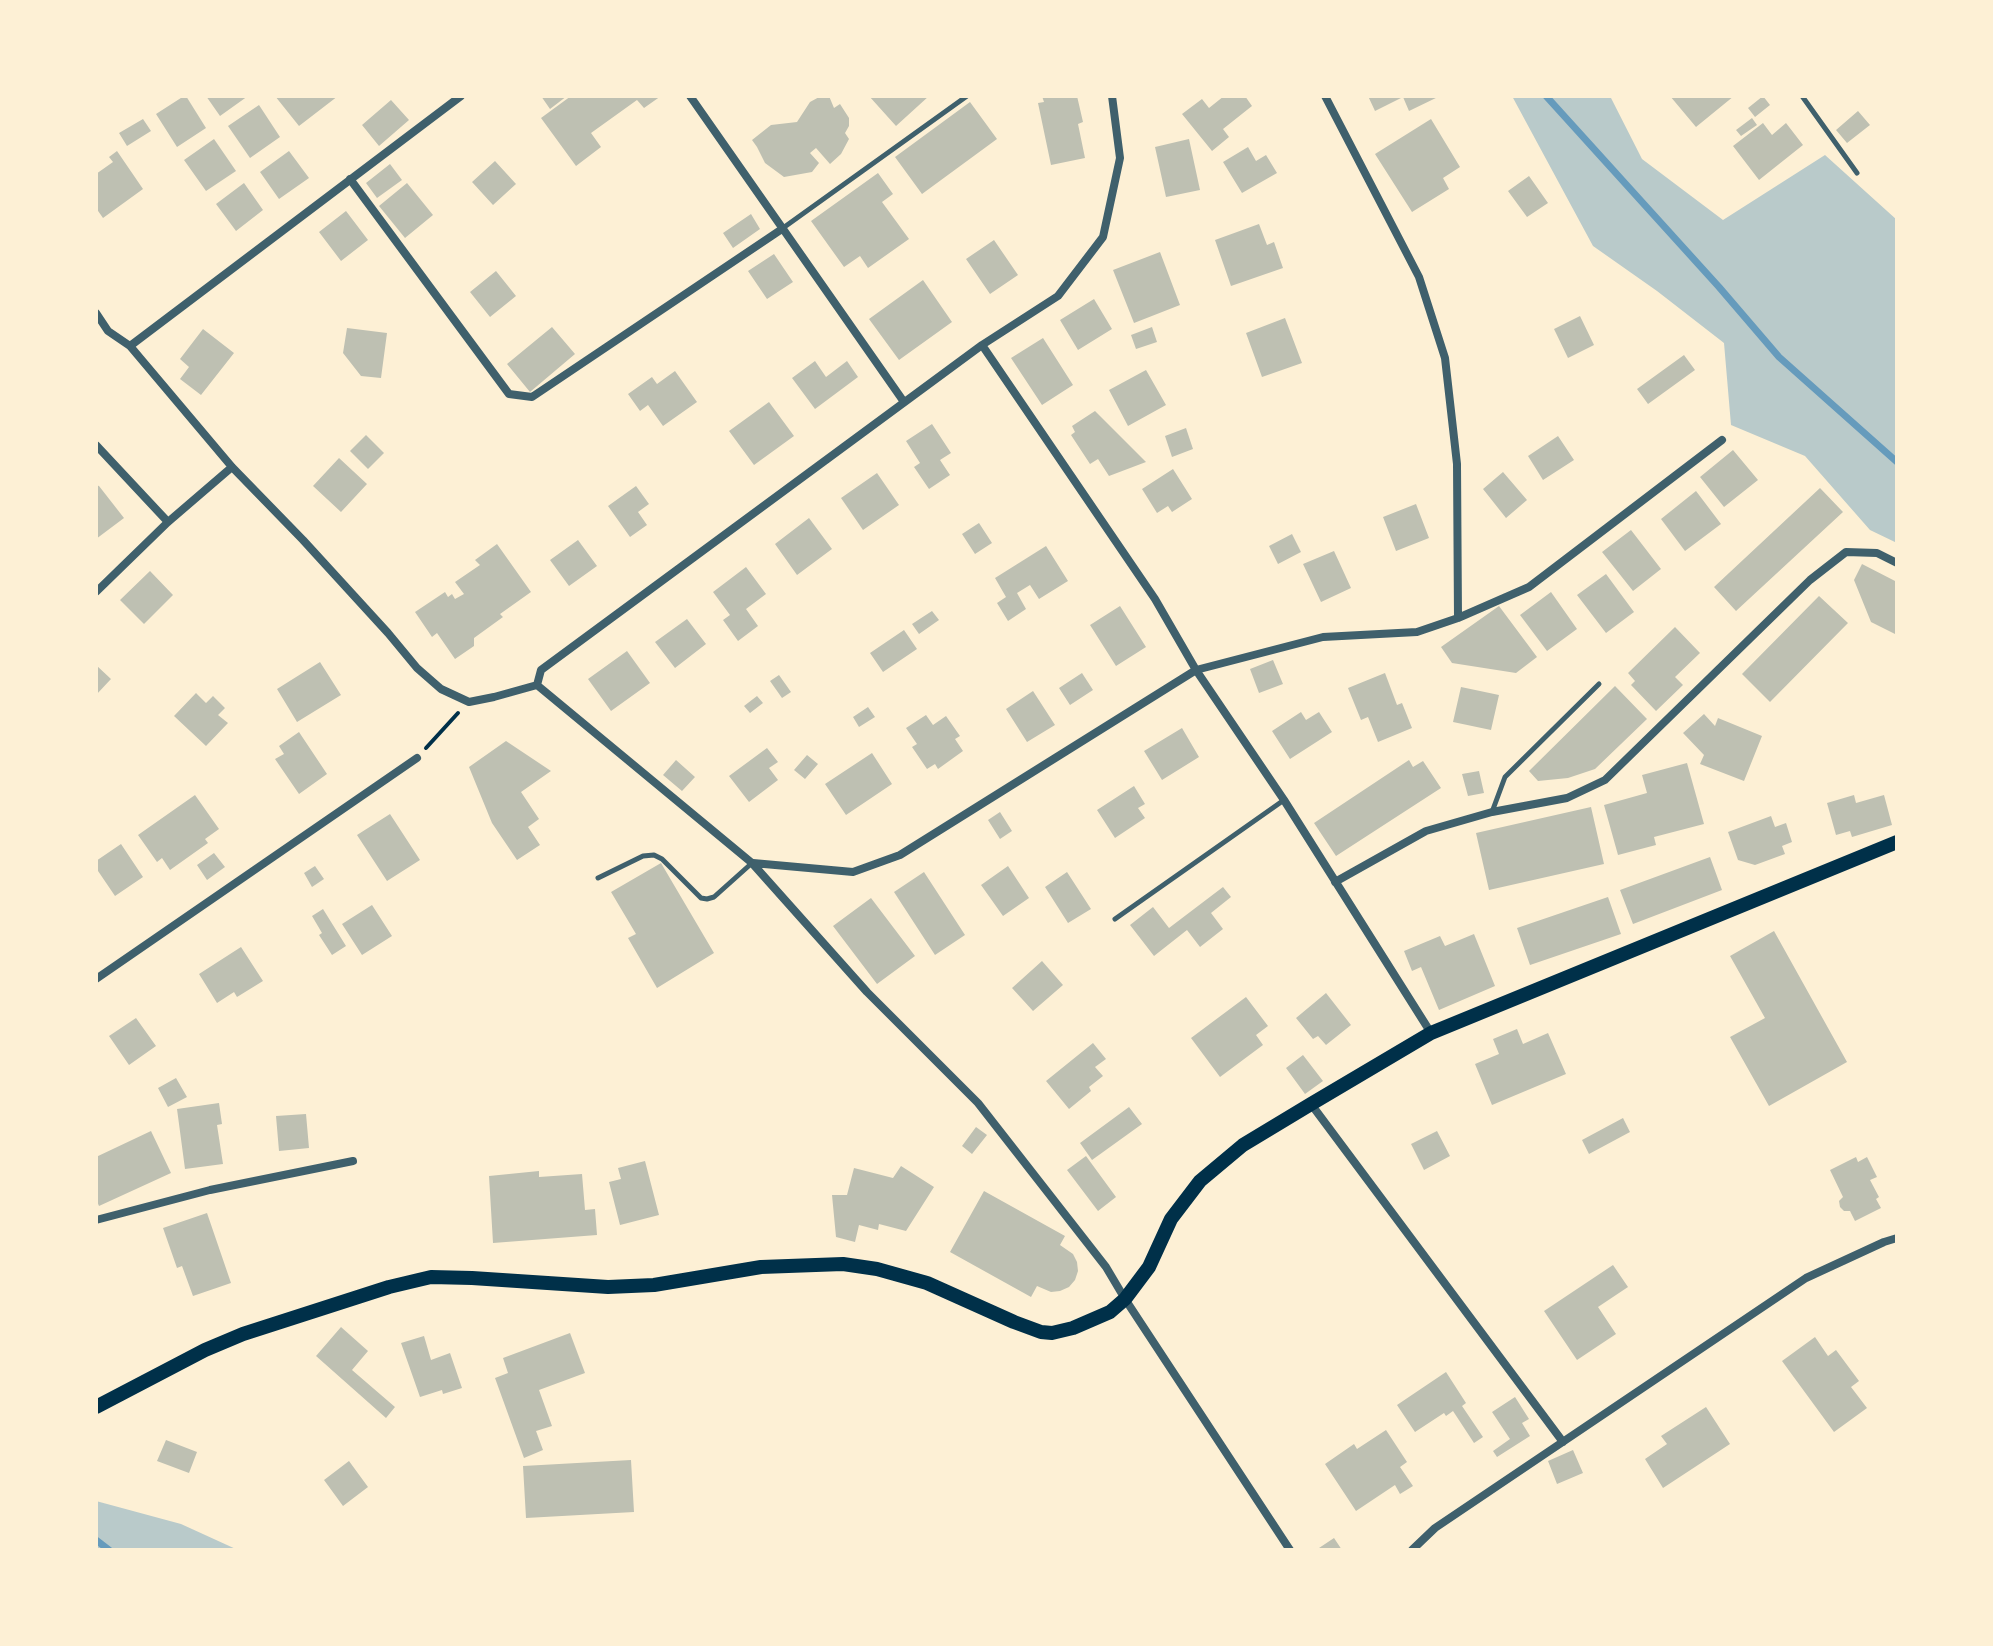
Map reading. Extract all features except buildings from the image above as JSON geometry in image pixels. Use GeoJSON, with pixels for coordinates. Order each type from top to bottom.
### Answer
{"type":"FeatureCollection","features":[{"type":"Feature","properties":{"kind":"main road"},"geometry":{"type":"LineString","coordinates":[[96,1407],[205,1350],[243,1334],[389,1287],[431,1277],[608,1287],[654,1285],[761,1267],[843,1264],[887,1271],[927,1283],[1031,1329],[1052,1333],[1086,1324],[1110,1312],[1125,1299],[1149,1267],[1171,1219],[1200,1181],[1243,1145],[1311,1104],[1431,1033],[1897,842]]}},
{"type":"Feature","properties":{"kind":"street"},"geometry":{"type":"LineString","coordinates":[[130,346],[461,96]]}},
{"type":"Feature","properties":{"kind":"street"},"geometry":{"type":"LineString","coordinates":[[690,96],[904,402]]}},
{"type":"Feature","properties":{"kind":"street"},"geometry":{"type":"LineString","coordinates":[[537,685],[541,670],[982,345],[1058,296],[1103,237],[1120,158],[1112,96]]}},
{"type":"Feature","properties":{"kind":"street"},"geometry":{"type":"LineString","coordinates":[[1325,96],[1419,277],[1445,358],[1457,464],[1458,618]]}},
{"type":"Feature","properties":{"kind":"street"},"geometry":{"type":"LineString","coordinates":[[350,179],[509,394],[532,397],[782,229]]}},
{"type":"Feature","properties":{"kind":"street"},"geometry":{"type":"LineString","coordinates":[[96,313],[108,331],[130,346],[232,467],[303,540],[417,668],[441,689],[469,702],[537,685]]}},
{"type":"Feature","properties":{"kind":"street"},"geometry":{"type":"LineString","coordinates":[[982,345],[1155,599],[1196,670],[1284,800],[1431,1033]]}},
{"type":"Feature","properties":{"kind":"street"},"geometry":{"type":"LineString","coordinates":[[752,863],[853,872],[900,855],[1196,670],[1323,637],[1417,632],[1458,618],[1529,587],[1722,440]]}},
{"type":"Feature","properties":{"kind":"street"},"geometry":{"type":"LineString","coordinates":[[96,445],[168,522]]}},
{"type":"Feature","properties":{"kind":"street"},"geometry":{"type":"LineString","coordinates":[[96,592],[168,522],[232,467]]}},
{"type":"Feature","properties":{"kind":"street"},"geometry":{"type":"LineString","coordinates":[[1335,882],[1426,831],[1492,812],[1567,798],[1605,780],[1810,580],[1846,552],[1877,553],[1897,563]]}},
{"type":"Feature","properties":{"kind":"street"},"geometry":{"type":"LineString","coordinates":[[537,685],[752,863],[867,992],[978,1103],[1106,1267],[1290,1550]]}},
{"type":"Feature","properties":{"kind":"street"},"geometry":{"type":"LineString","coordinates":[[96,979],[417,758]]}},
{"type":"Feature","properties":{"kind":"street"},"geometry":{"type":"LineString","coordinates":[[1311,1104],[1563,1442]]}},
{"type":"Feature","properties":{"kind":"street"},"geometry":{"type":"LineString","coordinates":[[96,1220],[210,1190],[353,1161]]}},
{"type":"Feature","properties":{"kind":"street"},"geometry":{"type":"LineString","coordinates":[[1412,1550],[1435,1528],[1806,1278],[1897,1238]]}},
{"type":"Feature","properties":{"kind":"lane"},"geometry":{"type":"LineString","coordinates":[[782,229],[967,96]]}},
{"type":"Feature","properties":{"kind":"lane"},"geometry":{"type":"LineString","coordinates":[[1802,96],[1857,173]]}},
{"type":"Feature","properties":{"kind":"lane"},"geometry":{"type":"LineString","coordinates":[[1492,812],[1505,777],[1599,684]]}},
{"type":"Feature","properties":{"kind":"lane"},"geometry":{"type":"LineString","coordinates":[[1115,919],[1284,800]]}},
{"type":"Feature","properties":{"kind":"lane"},"geometry":{"type":"LineString","coordinates":[[598,878],[643,856],[654,855],[662,859],[701,898],[707,899],[714,897],[752,863]]}},
{"type":"Feature","properties":{"kind":"path"},"geometry":{"type":"LineString","coordinates":[[417,758],[469,702]]}},
{"type":"Feature","properties":{"kind":"shaded area"},"geometry":{"type":"Polygon","coordinates":[[[1512,96],[1610,96],[1642,159],[1723,220],[1825,155],[1897,220],[1897,543],[1870,530],[1805,456],[1731,425],[1724,343],[1593,246],[1512,96]]]}},
{"type":"Feature","properties":{"kind":"shaded area"},"geometry":{"type":"Polygon","coordinates":[[[96,1501],[181,1524],[238,1550],[96,1550],[96,1501]]]}},
{"type":"Feature","properties":{"kind":"waterway"},"geometry":{"type":"LineString","coordinates":[[1546,96],[1779,357],[1897,462]]}},
{"type":"Feature","properties":{"kind":"waterway"},"geometry":{"type":"LineString","coordinates":[[96,1540],[109,1550]]}}]}
